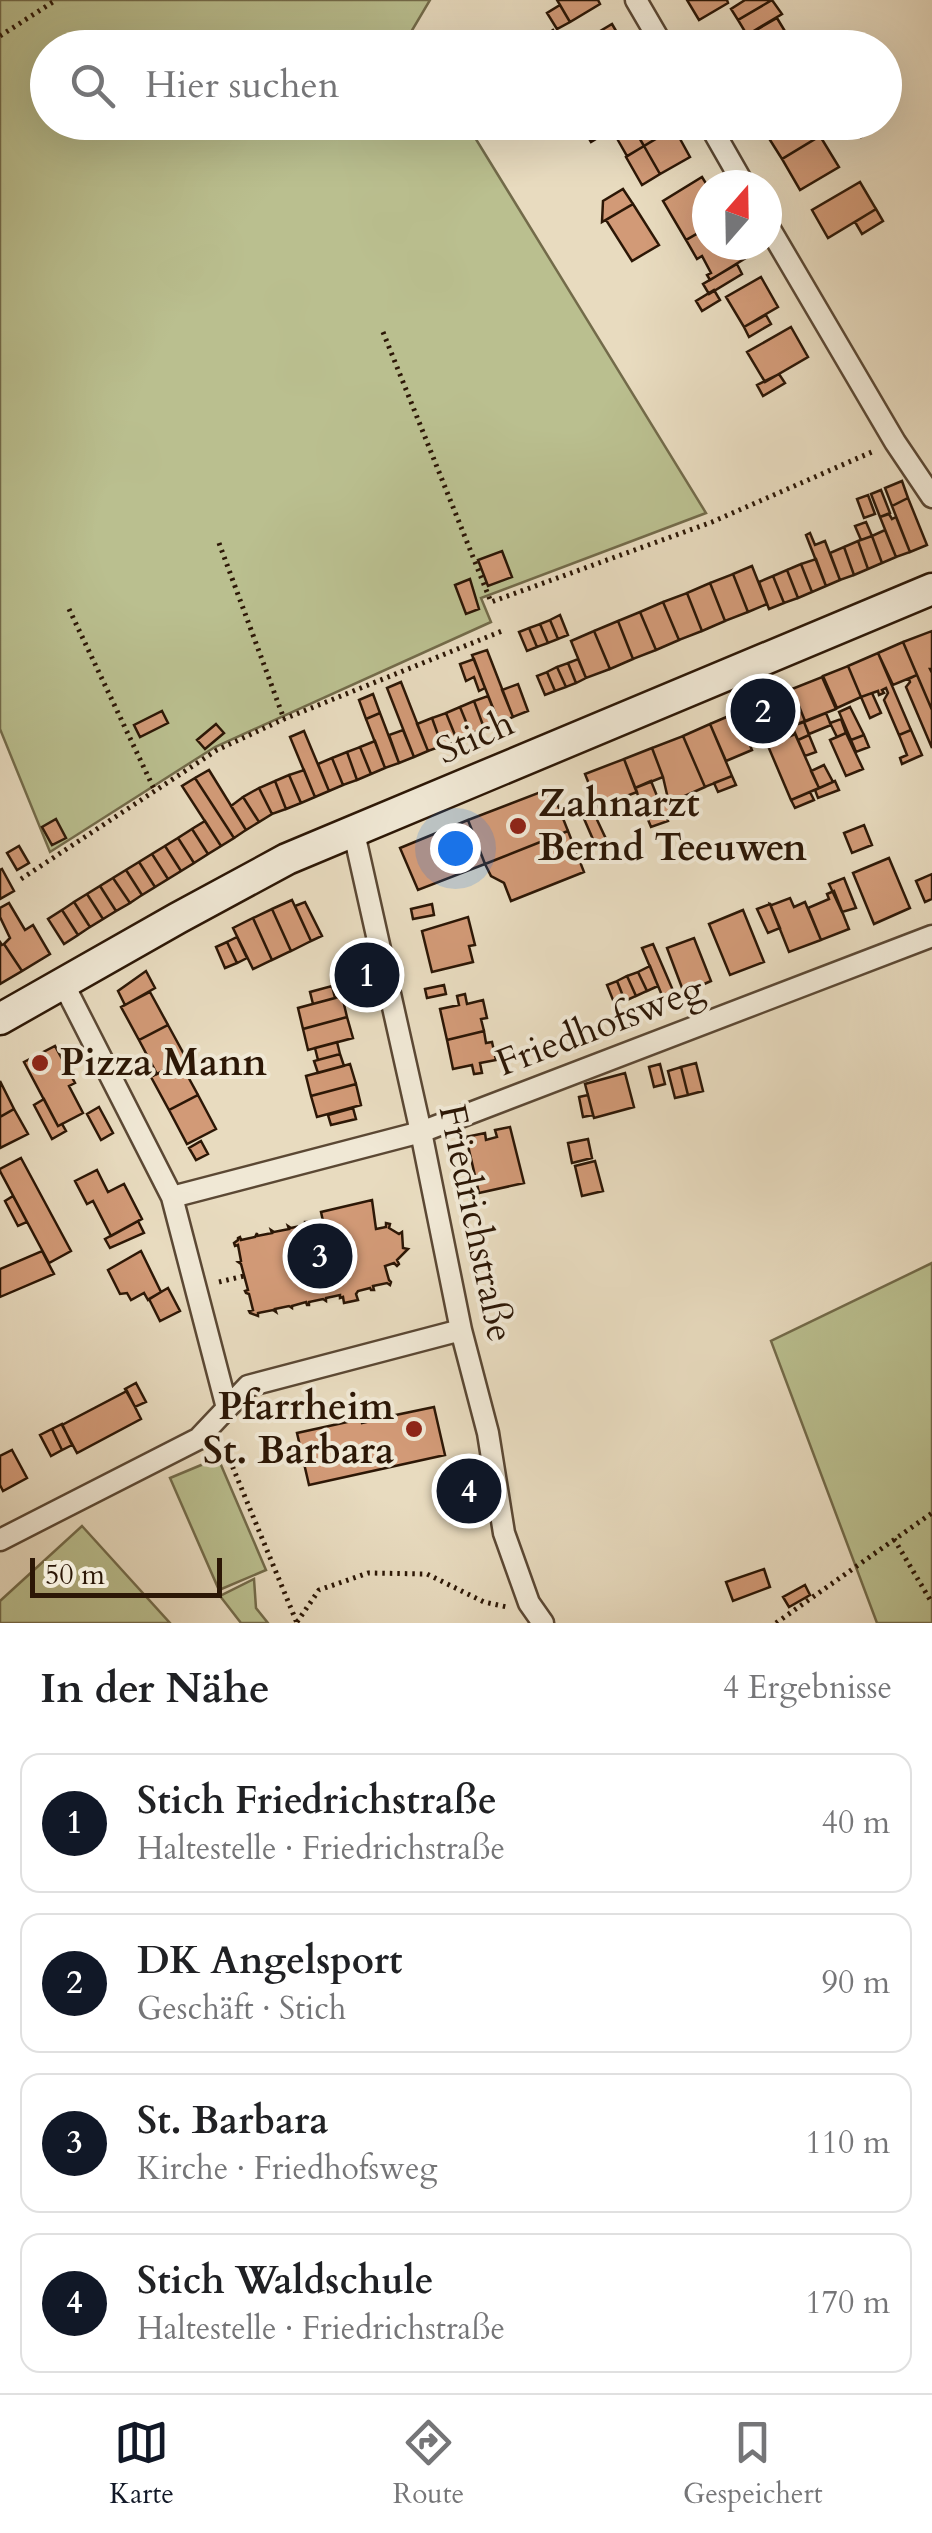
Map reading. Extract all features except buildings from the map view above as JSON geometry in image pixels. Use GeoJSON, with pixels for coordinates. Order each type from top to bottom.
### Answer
{"type":"FeatureCollection","features":[{"type":"Feature","properties":{"kind":"main road","name":"Stich"},"geometry":{"type":"LineString","coordinates":[[0,1019],[287,859],[932,590]]}},
{"type":"Feature","properties":{"kind":"street"},"geometry":{"type":"LineString","coordinates":[[636,0],[654,30]]}},
{"type":"Feature","properties":{"kind":"street"},"geometry":{"type":"LineString","coordinates":[[718,140],[735,170]]}},
{"type":"Feature","properties":{"kind":"street"},"geometry":{"type":"LineString","coordinates":[[782,250],[895,442],[932,497]]}},
{"type":"Feature","properties":{"kind":"street","name":"Friedrichstraße"},"geometry":{"type":"LineString","coordinates":[[354,833],[461,1330],[488,1433],[504,1534],[529,1603],[542,1623]]}},
{"type":"Feature","properties":{"kind":"street","name":"Friedhofsweg"},"geometry":{"type":"LineString","coordinates":[[172,1196],[420,1132],[932,936]]}},
{"type":"Feature","properties":{"kind":"street"},"geometry":{"type":"LineString","coordinates":[[63,984],[172,1196],[227,1408]]}},
{"type":"Feature","properties":{"kind":"street"},"geometry":{"type":"LineString","coordinates":[[0,1540],[198,1439],[248,1386],[461,1330]]}},
{"type":"Feature","properties":{"kind":"path"},"geometry":{"type":"LineString","coordinates":[[0,36],[56,0]]}},
{"type":"Feature","properties":{"kind":"path"},"geometry":{"type":"LineString","coordinates":[[383,332],[491,602],[712,522],[895,442]]}},
{"type":"Feature","properties":{"kind":"path"},"geometry":{"type":"LineString","coordinates":[[218,543],[284,720]]}},
{"type":"Feature","properties":{"kind":"path"},"geometry":{"type":"LineString","coordinates":[[69,609],[155,791]]}},
{"type":"Feature","properties":{"kind":"path"},"geometry":{"type":"LineString","coordinates":[[21,879],[217,750],[502,631]]}},
{"type":"Feature","properties":{"kind":"path"},"geometry":{"type":"LineString","coordinates":[[219,1282],[244,1276]]}},
{"type":"Feature","properties":{"kind":"path"},"geometry":{"type":"LineString","coordinates":[[227,1408],[222,1441],[297,1623]]}},
{"type":"Feature","properties":{"kind":"path"},"geometry":{"type":"LineString","coordinates":[[776,1623],[932,1513]]}},
{"type":"Feature","properties":{"kind":"path"},"geometry":{"type":"LineString","coordinates":[[894,1538],[932,1603]]}},
{"type":"Feature","properties":{"kind":"path"},"geometry":{"type":"LineString","coordinates":[[297,1623],[319,1590],[368,1573],[427,1574],[484,1602],[510,1607],[529,1603]]}},
{"type":"Feature","properties":{"kind":"green space"},"geometry":{"type":"Polygon","coordinates":[[[0,0],[430,0],[412,30],[30,30],[30,140],[476,140],[706,513],[481,598],[491,622],[215,747],[50,852],[0,729],[0,0]]]}},
{"type":"Feature","properties":{"kind":"green space"},"geometry":{"type":"Polygon","coordinates":[[[932,1263],[932,1623],[877,1623],[771,1341],[932,1263]]]}},
{"type":"Feature","properties":{"kind":"green space"},"geometry":{"type":"Polygon","coordinates":[[[218,1458],[266,1570],[219,1590],[170,1478],[218,1458]]]}},
{"type":"Feature","properties":{"kind":"green space"},"geometry":{"type":"Polygon","coordinates":[[[82,1526],[170,1623],[0,1623],[0,1601],[82,1526]]]}},
{"type":"Feature","properties":{"kind":"green space"},"geometry":{"type":"Polygon","coordinates":[[[254,1579],[256,1608],[268,1623],[241,1623],[220,1596],[254,1579]]]}},
{"type":"Feature","properties":{"kind":"place","name":"DK Angelsport"},"geometry":{"type":"Point","coordinates":[763,711]}},
{"type":"Feature","properties":{"kind":"place","name":"Zahnarzt Bernd Teeuwen"},"geometry":{"type":"Point","coordinates":[518,826]}},
{"type":"Feature","properties":{"kind":"place","name":"Stich Friedrichstraße"},"geometry":{"type":"Point","coordinates":[367,975]}},
{"type":"Feature","properties":{"kind":"place","name":"Pizza Mann"},"geometry":{"type":"Point","coordinates":[40,1063]}},
{"type":"Feature","properties":{"kind":"place","name":"St. Barbara"},"geometry":{"type":"Point","coordinates":[320,1256]}},
{"type":"Feature","properties":{"kind":"place","name":"Pfarrheim St. Barbara"},"geometry":{"type":"Point","coordinates":[414,1429]}},
{"type":"Feature","properties":{"kind":"place","name":"Stich Waldschule"},"geometry":{"type":"Point","coordinates":[469,1491]}}]}
